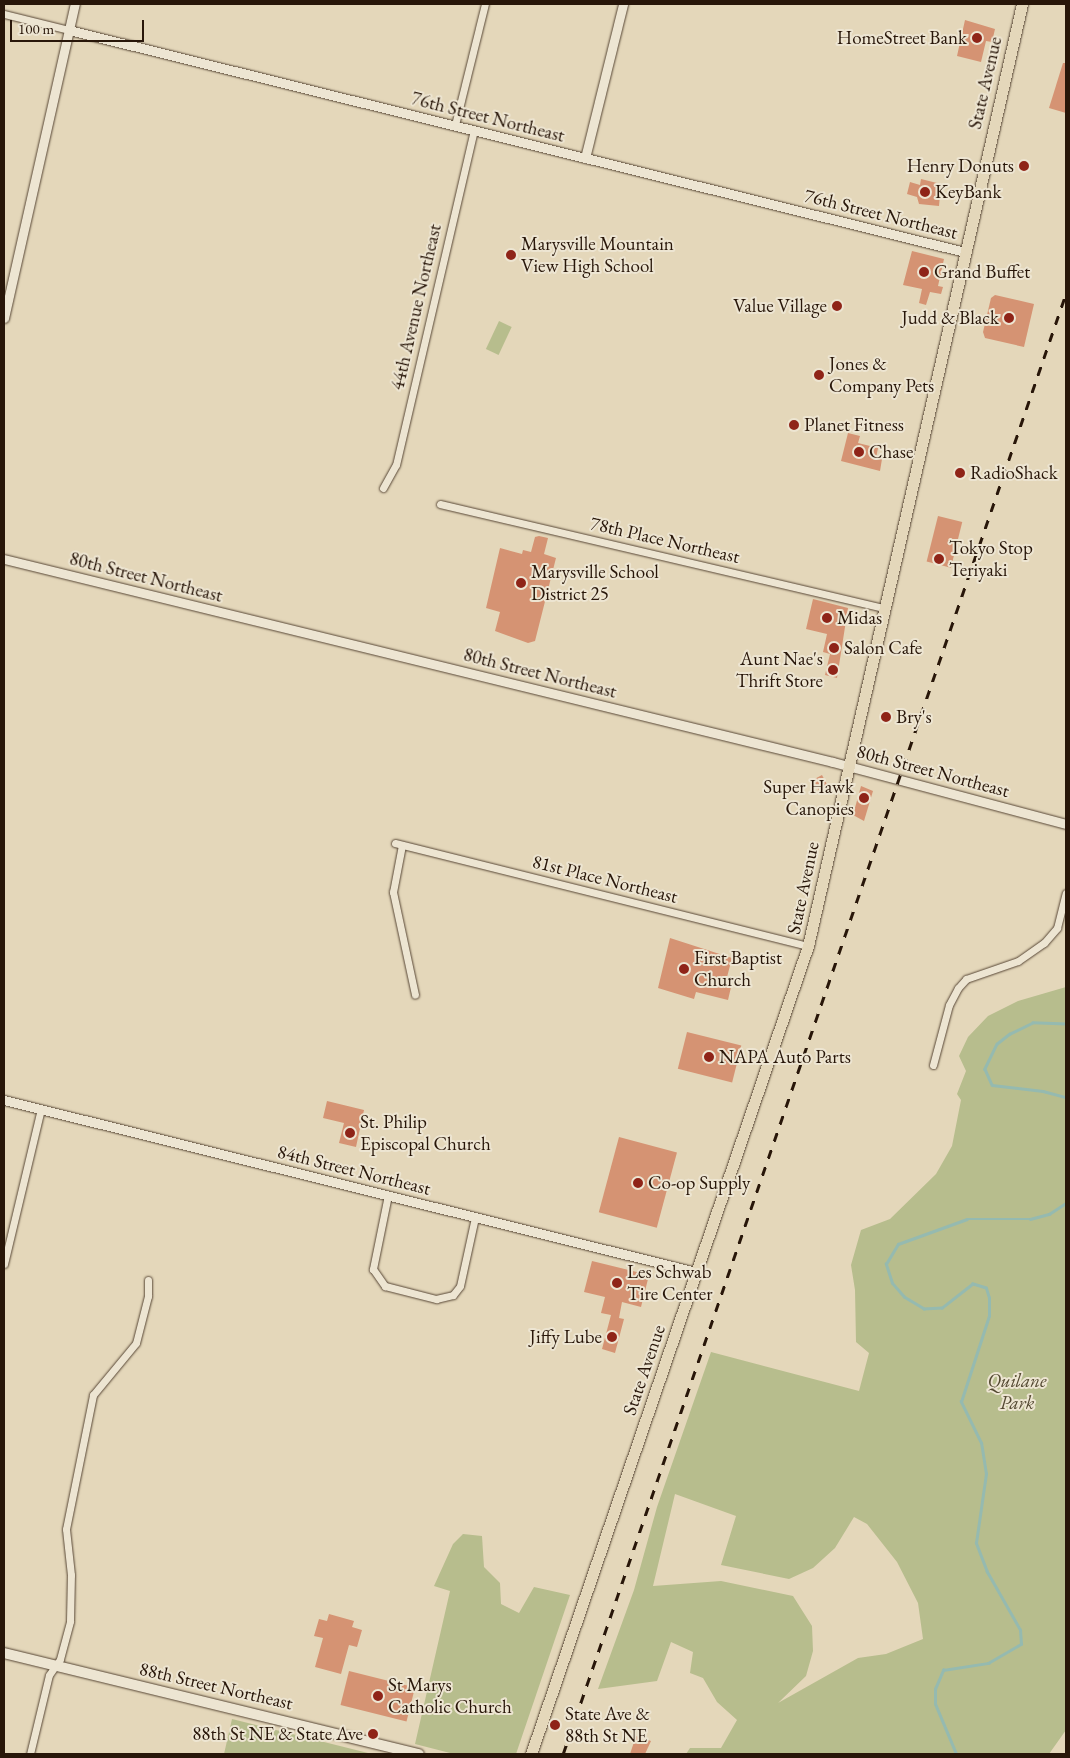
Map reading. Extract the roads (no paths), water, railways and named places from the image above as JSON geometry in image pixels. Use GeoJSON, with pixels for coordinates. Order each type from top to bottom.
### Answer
{"type":"FeatureCollection","features":[{"type":"Feature","properties":{"kind":"main road","name":"State Avenue"},"geometry":{"type":"LineString","coordinates":[[531,1754],[808,946],[1022,4]]}},
{"type":"Feature","properties":{"kind":"main road","name":"88th Street Northeast"},"geometry":{"type":"LineString","coordinates":[[4,1653],[54,1667],[419,1754]]}},
{"type":"Feature","properties":{"kind":"street"},"geometry":{"type":"LineString","coordinates":[[4,318],[75,4]]}},
{"type":"Feature","properties":{"kind":"street"},"geometry":{"type":"LineString","coordinates":[[456,125],[485,4]]}},
{"type":"Feature","properties":{"kind":"street"},"geometry":{"type":"LineString","coordinates":[[585,158],[623,4]]}},
{"type":"Feature","properties":{"kind":"street","name":"76th Street Northeast"},"geometry":{"type":"LineString","coordinates":[[4,14],[965,252]]}},
{"type":"Feature","properties":{"kind":"street","name":"44th Avenue Northeast"},"geometry":{"type":"LineString","coordinates":[[383,488],[396,464],[474,130]]}},
{"type":"Feature","properties":{"kind":"street","name":"78th Place Northeast"},"geometry":{"type":"LineString","coordinates":[[440,504],[884,608]]}},
{"type":"Feature","properties":{"kind":"street","name":"80th Street Northeast"},"geometry":{"type":"LineString","coordinates":[[4,559],[848,765],[1066,824]]}},
{"type":"Feature","properties":{"kind":"street","name":"81st Place Northeast"},"geometry":{"type":"LineString","coordinates":[[415,996],[393,892],[399,844],[808,946]]}},
{"type":"Feature","properties":{"kind":"street"},"geometry":{"type":"LineString","coordinates":[[933,1065],[949,1005],[958,988],[966,979],[1018,961],[1044,944],[1057,928],[1066,893]]}},
{"type":"Feature","properties":{"kind":"street","name":"84th Street Northeast"},"geometry":{"type":"LineString","coordinates":[[4,1100],[696,1272]]}},
{"type":"Feature","properties":{"kind":"street"},"geometry":{"type":"LineString","coordinates":[[4,1264],[41,1109]]}},
{"type":"Feature","properties":{"kind":"street"},"geometry":{"type":"LineString","coordinates":[[388,1195],[373,1262],[379,1282],[436,1299],[448,1298],[460,1286],[475,1217]]}},
{"type":"Feature","properties":{"kind":"street"},"geometry":{"type":"LineString","coordinates":[[30,1754],[54,1667],[60,1659],[70,1621],[71,1575],[66,1529],[93,1394],[136,1343],[148,1296],[148,1280]]}},
{"type":"Feature","properties":{"kind":"waterway"},"geometry":{"type":"LineString","coordinates":[[1066,1024],[1033,1023],[1010,1034],[997,1044],[985,1069],[992,1085],[1043,1091],[1066,1097]]}},
{"type":"Feature","properties":{"kind":"waterway"},"geometry":{"type":"LineString","coordinates":[[956,1754],[935,1704],[935,1689],[943,1670],[988,1663],[1021,1644],[1020,1630],[987,1572],[976,1543],[986,1474],[981,1443],[961,1402],[989,1316],[989,1298],[986,1288],[973,1284],[942,1308],[924,1309],[904,1297],[892,1283],[886,1264],[898,1244],[967,1219],[1030,1219],[1049,1214],[1066,1203]]}},
{"type":"Feature","properties":{"kind":"railway"},"geometry":{"type":"LineString","coordinates":[[563,1754],[1066,293]]}},
{"type":"Feature","properties":{"kind":"place","name":"HomeStreet Bank"},"geometry":{"type":"Point","coordinates":[977,38]}},
{"type":"Feature","properties":{"kind":"place","name":"Henry Donuts"},"geometry":{"type":"Point","coordinates":[1024,166]}},
{"type":"Feature","properties":{"kind":"place","name":"KeyBank"},"geometry":{"type":"Point","coordinates":[925,192]}},
{"type":"Feature","properties":{"kind":"place","name":"Marysville Mountain View High School"},"geometry":{"type":"Point","coordinates":[511,255]}},
{"type":"Feature","properties":{"kind":"place","name":"Grand Buffet"},"geometry":{"type":"Point","coordinates":[924,272]}},
{"type":"Feature","properties":{"kind":"place","name":"Value Village"},"geometry":{"type":"Point","coordinates":[837,306]}},
{"type":"Feature","properties":{"kind":"place","name":"Judd & Black"},"geometry":{"type":"Point","coordinates":[1009,318]}},
{"type":"Feature","properties":{"kind":"place","name":"Jones & Company Pets"},"geometry":{"type":"Point","coordinates":[819,375]}},
{"type":"Feature","properties":{"kind":"place","name":"Planet Fitness"},"geometry":{"type":"Point","coordinates":[794,425]}},
{"type":"Feature","properties":{"kind":"place","name":"Chase"},"geometry":{"type":"Point","coordinates":[859,452]}},
{"type":"Feature","properties":{"kind":"place","name":"RadioShack"},"geometry":{"type":"Point","coordinates":[960,473]}},
{"type":"Feature","properties":{"kind":"place","name":"Tokyo Stop Teriyaki"},"geometry":{"type":"Point","coordinates":[939,559]}},
{"type":"Feature","properties":{"kind":"place","name":"Marysville School District 25"},"geometry":{"type":"Point","coordinates":[521,583]}},
{"type":"Feature","properties":{"kind":"place","name":"Midas"},"geometry":{"type":"Point","coordinates":[827,618]}},
{"type":"Feature","properties":{"kind":"place","name":"Salon Cafe"},"geometry":{"type":"Point","coordinates":[834,648]}},
{"type":"Feature","properties":{"kind":"place","name":"Aunt Nae's Thrift Store"},"geometry":{"type":"Point","coordinates":[833,670]}},
{"type":"Feature","properties":{"kind":"place","name":"Bry's"},"geometry":{"type":"Point","coordinates":[886,717]}},
{"type":"Feature","properties":{"kind":"place","name":"Super Hawk Canopies"},"geometry":{"type":"Point","coordinates":[864,798]}},
{"type":"Feature","properties":{"kind":"place","name":"First Baptist Church"},"geometry":{"type":"Point","coordinates":[684,969]}},
{"type":"Feature","properties":{"kind":"place","name":"NAPA Auto Parts"},"geometry":{"type":"Point","coordinates":[709,1057]}},
{"type":"Feature","properties":{"kind":"place","name":"St. Philip Episcopal Church"},"geometry":{"type":"Point","coordinates":[350,1133]}},
{"type":"Feature","properties":{"kind":"place","name":"Co-op Supply"},"geometry":{"type":"Point","coordinates":[638,1183]}},
{"type":"Feature","properties":{"kind":"place","name":"Les Schwab Tire Center"},"geometry":{"type":"Point","coordinates":[617,1283]}},
{"type":"Feature","properties":{"kind":"place","name":"Jiffy Lube"},"geometry":{"type":"Point","coordinates":[612,1337]}},
{"type":"Feature","properties":{"kind":"place","name":"St Marys Catholic Church"},"geometry":{"type":"Point","coordinates":[378,1696]}},
{"type":"Feature","properties":{"kind":"place","name":"State Ave & 88th St NE"},"geometry":{"type":"Point","coordinates":[555,1725]}},
{"type":"Feature","properties":{"kind":"place","name":"88th St NE & State Ave"},"geometry":{"type":"Point","coordinates":[373,1734]}},
{"type":"Feature","properties":{"kind":"park label","name":"Quilane Park"},"geometry":{"type":"Point","coordinates":[1017,1392]}}]}
